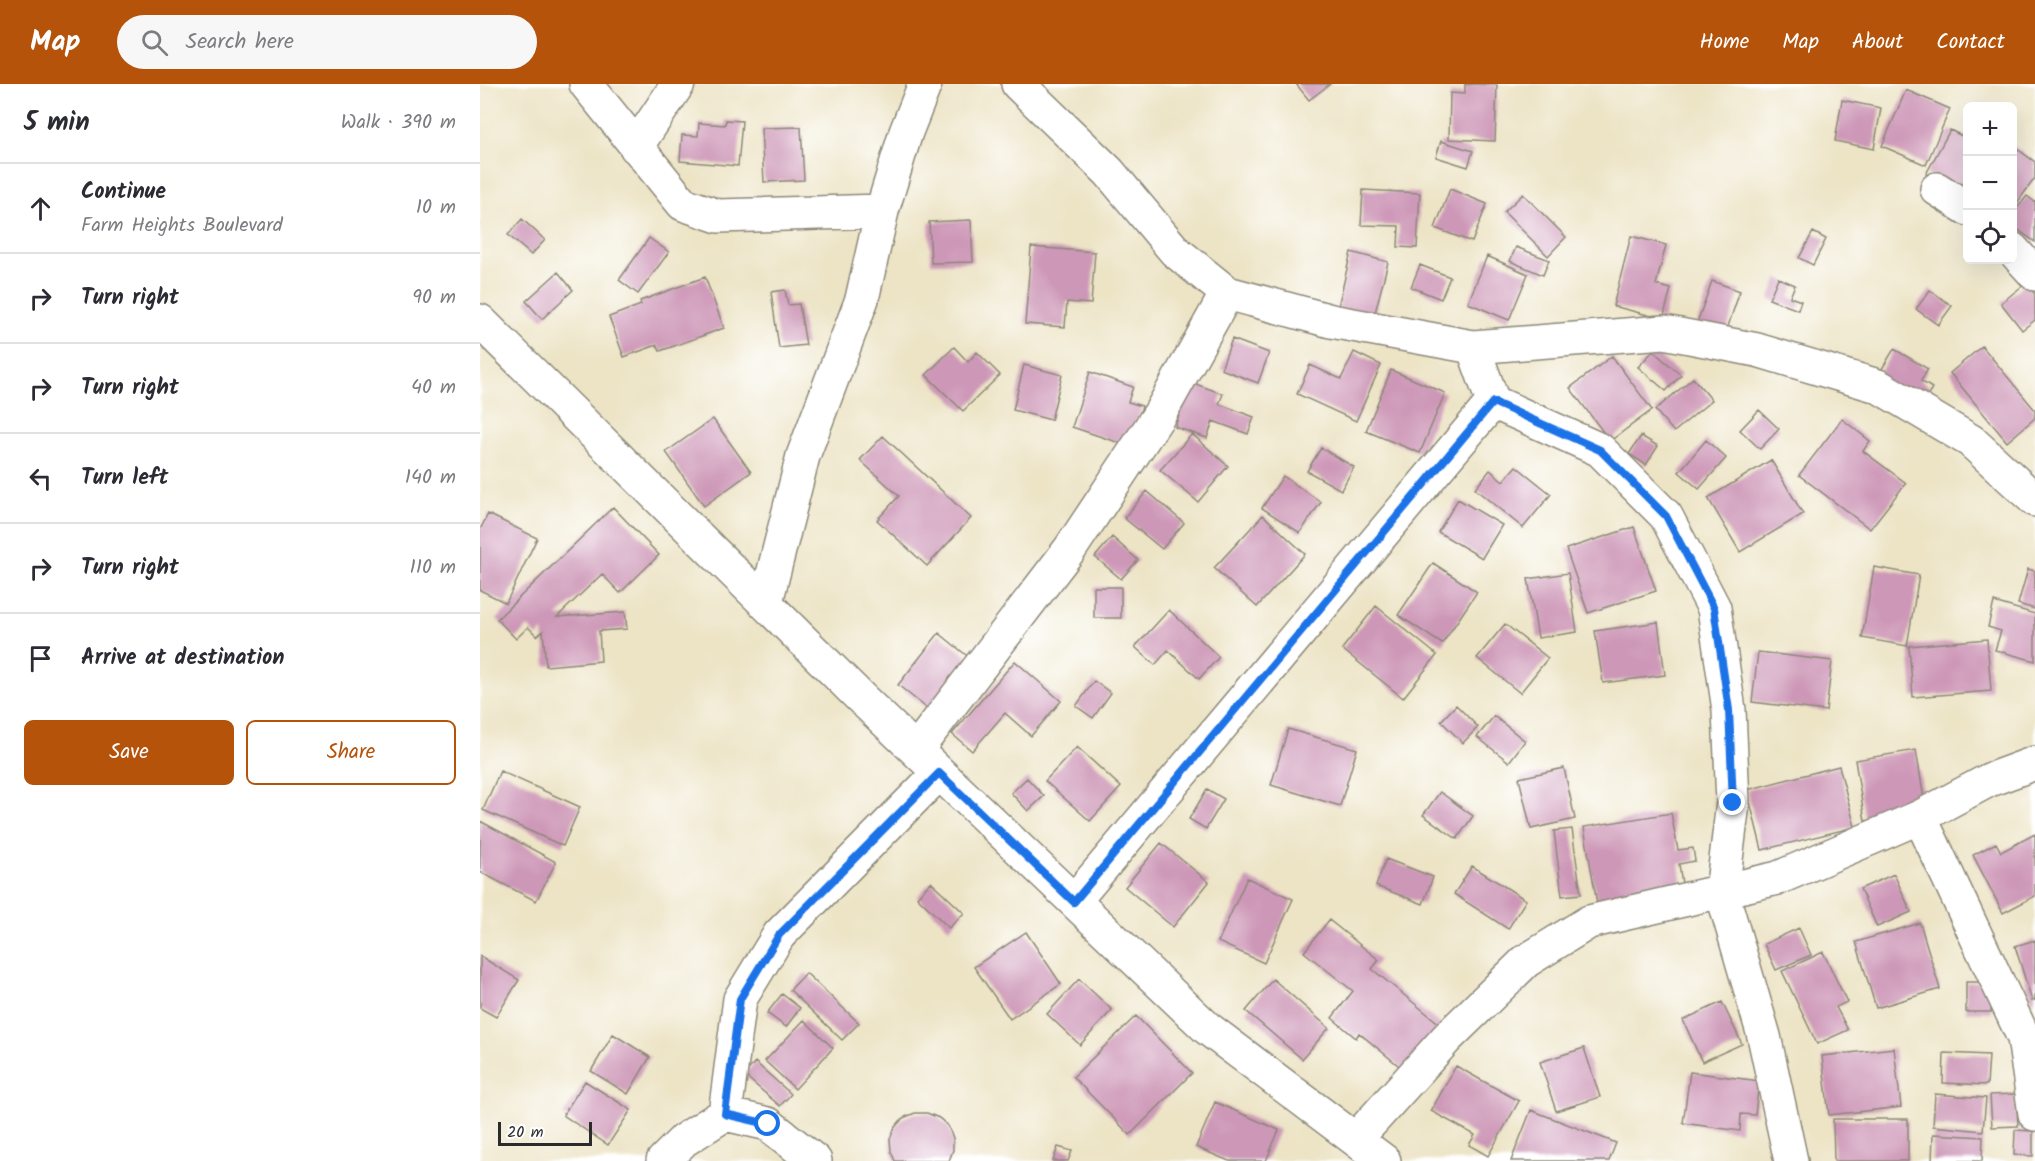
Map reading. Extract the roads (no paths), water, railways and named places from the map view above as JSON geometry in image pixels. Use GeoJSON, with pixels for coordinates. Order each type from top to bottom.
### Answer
{"type":"FeatureCollection","features":[{"type":"Feature","properties":{"kind":"street"},"geometry":{"type":"LineString","coordinates":[[586,84],[683,204],[718,216],[882,211]]}},
{"type":"Feature","properties":{"kind":"street"},"geometry":{"type":"LineString","coordinates":[[636,147],[678,84]]}},
{"type":"Feature","properties":{"kind":"street"},"geometry":{"type":"LineString","coordinates":[[766,602],[803,456],[862,299],[882,211],[906,132],[925,84]]}},
{"type":"Feature","properties":{"kind":"street"},"geometry":{"type":"LineString","coordinates":[[1018,84],[1109,172],[1175,251],[1227,293],[1331,321],[1473,346],[1664,332],[1757,350],[1878,386],[1971,441],[2035,500]]}},
{"type":"Feature","properties":{"kind":"street"},"geometry":{"type":"LineString","coordinates":[[1937,189],[1963,207]]}},
{"type":"Feature","properties":{"kind":"street"},"geometry":{"type":"LineString","coordinates":[[2017,254],[2035,274]]}},
{"type":"Feature","properties":{"kind":"street"},"geometry":{"type":"LineString","coordinates":[[916,750],[1070,549],[1159,415],[1227,293]]}},
{"type":"Feature","properties":{"kind":"street"},"geometry":{"type":"LineString","coordinates":[[480,321],[939,773],[1207,1028],[1384,1161]]}},
{"type":"Feature","properties":{"kind":"street"},"geometry":{"type":"LineString","coordinates":[[1473,346],[1493,402],[1600,450],[1666,516],[1714,608],[1729,710],[1733,803],[1722,892],[1764,1036],[1791,1161]]}},
{"type":"Feature","properties":{"kind":"street"},"geometry":{"type":"LineString","coordinates":[[1074,902],[1493,402]]}},
{"type":"Feature","properties":{"kind":"street"},"geometry":{"type":"LineString","coordinates":[[1356,1139],[1447,1038],[1526,961],[1589,921],[1778,878],[1920,817],[1989,780],[2035,763]]}},
{"type":"Feature","properties":{"kind":"street"},"geometry":{"type":"LineString","coordinates":[[725,1114],[740,999],[779,935],[939,773]]}},
{"type":"Feature","properties":{"kind":"street"},"geometry":{"type":"LineString","coordinates":[[1920,817],[2024,1038],[2035,1114]]}},
{"type":"Feature","properties":{"kind":"street"},"geometry":{"type":"LineString","coordinates":[[663,1161],[684,1140],[725,1114],[768,1124],[815,1161]]}}]}
